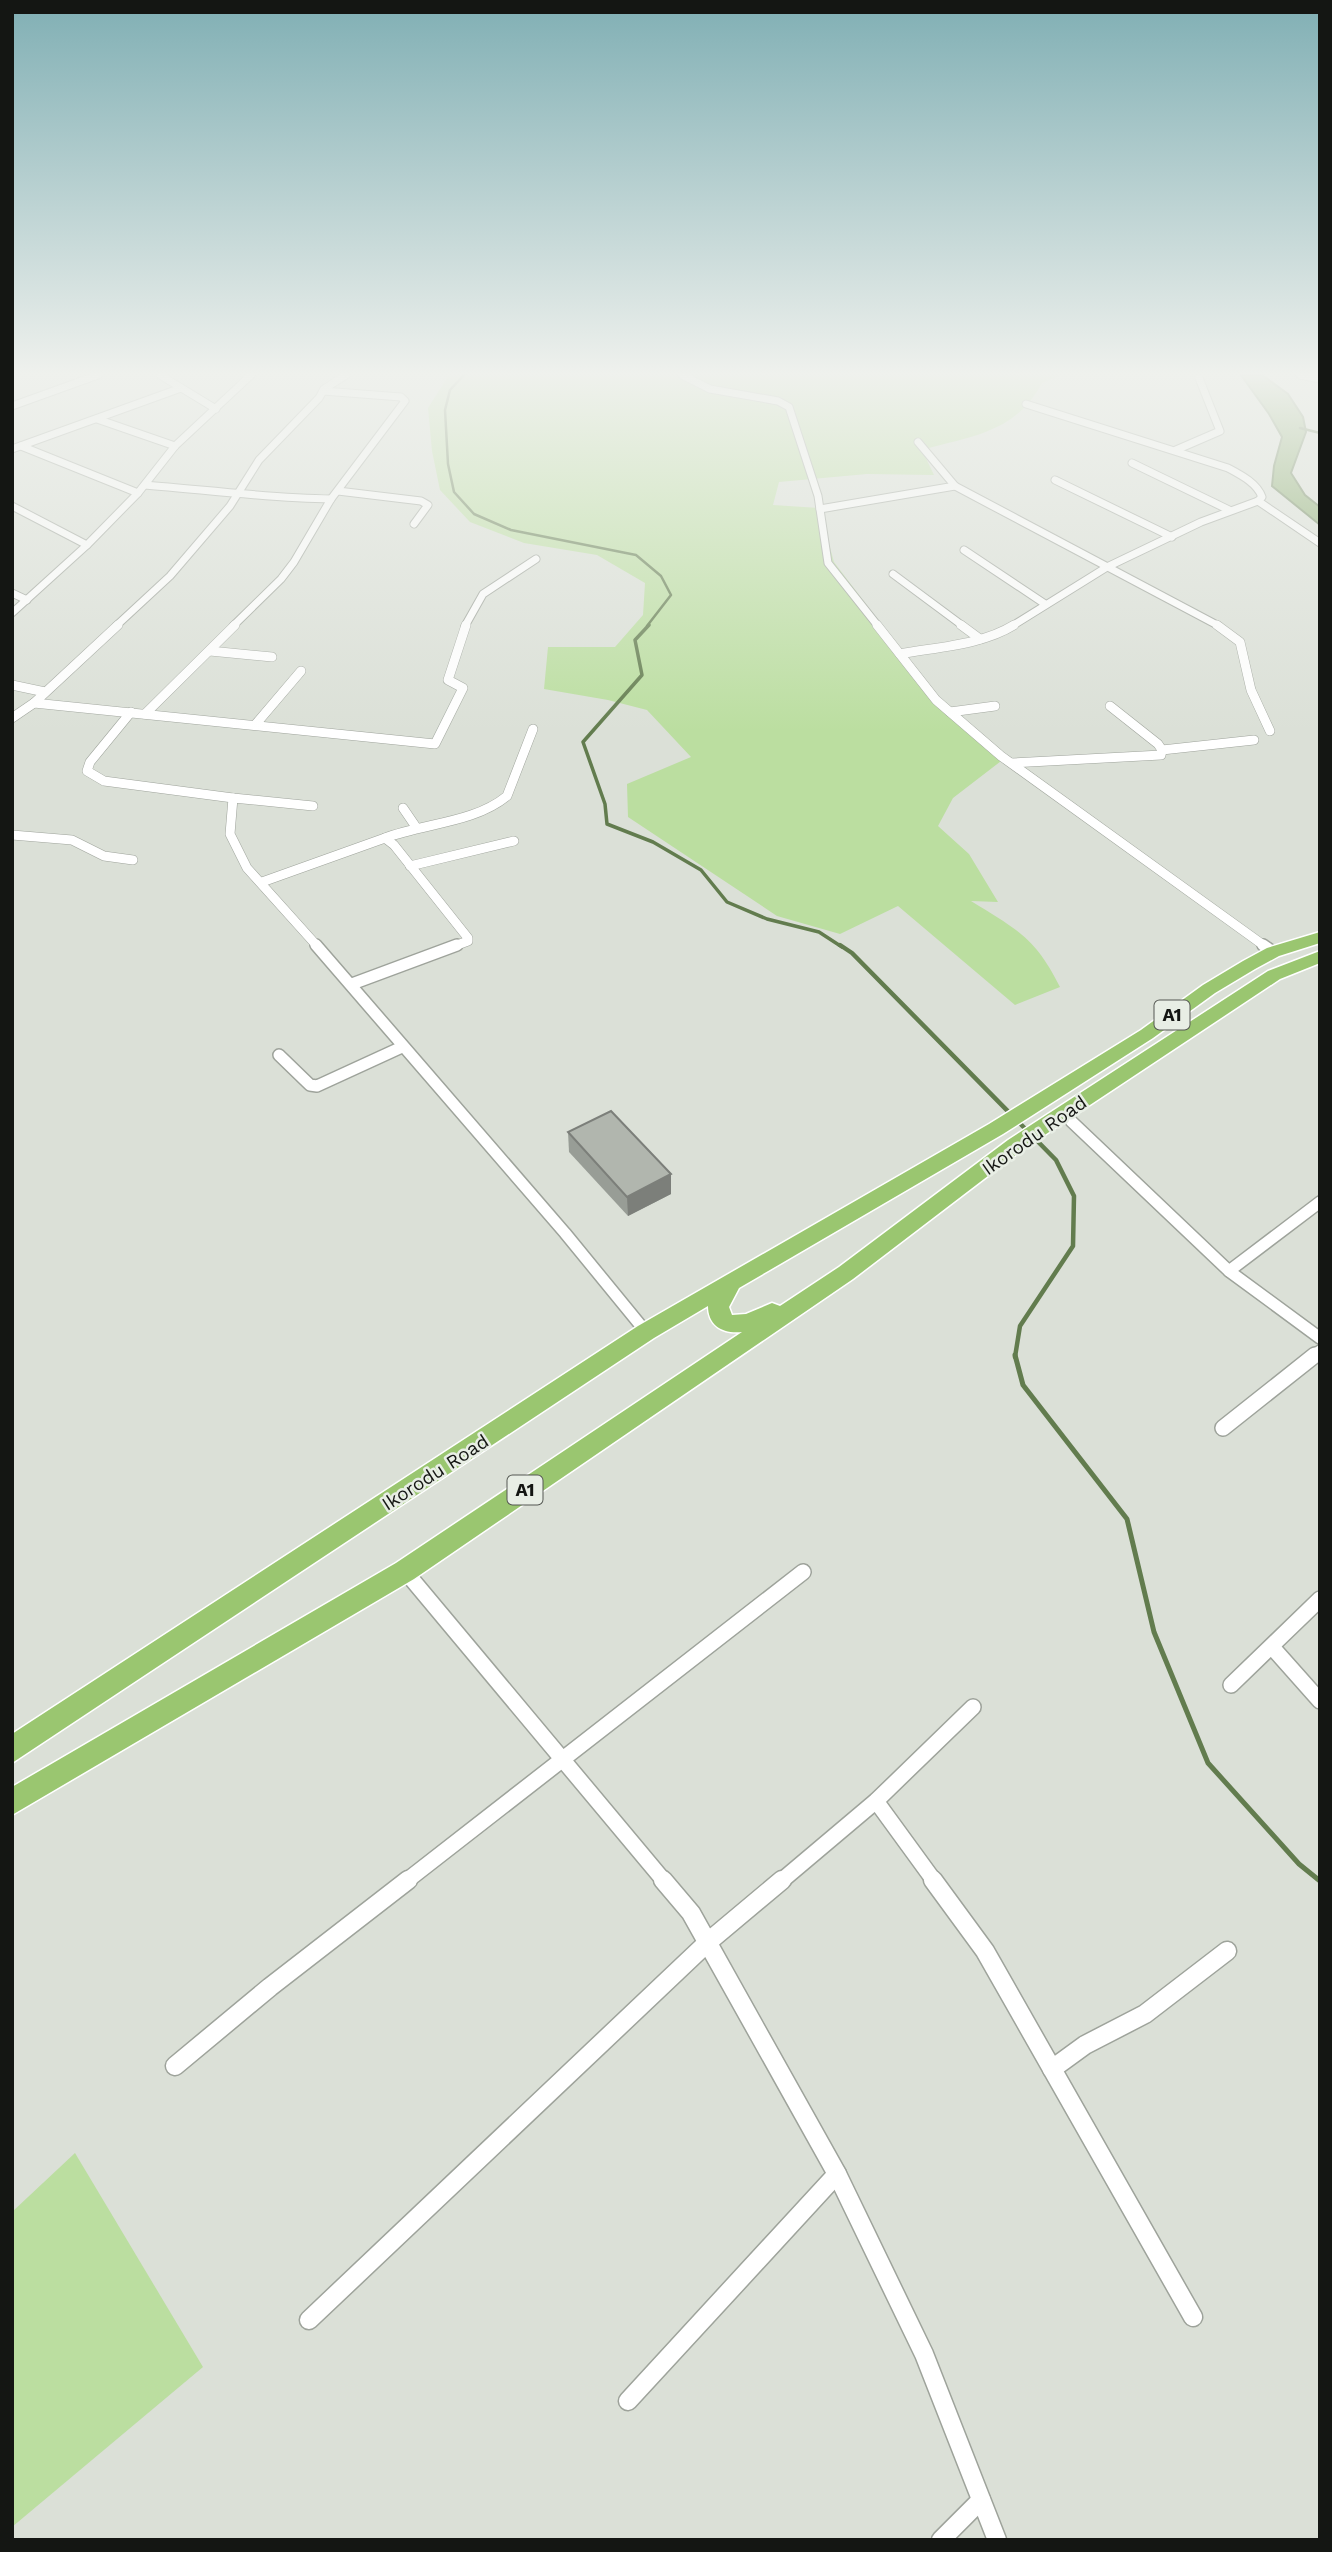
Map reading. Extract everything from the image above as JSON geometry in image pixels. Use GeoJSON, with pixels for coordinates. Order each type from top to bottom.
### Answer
{"type":"FeatureCollection","features":[{"type":"Feature","properties":{"kind":"highway","name":"Ikorodu Road"},"geometry":{"type":"LineString","coordinates":[[12,1750],[646,1332],[864,1205],[1209,989],[1273,952],[1320,937]]}},
{"type":"Feature","properties":{"kind":"highway","name":"Ikorodu Road"},"geometry":{"type":"LineString","coordinates":[[12,1802],[405,1571],[846,1273],[1020,1149],[1175,1049],[1274,975],[1320,956]]}},
{"type":"Feature","properties":{"kind":"highway"},"geometry":{"type":"LineString","coordinates":[[734,1281],[720,1296],[717,1308],[718,1315],[731,1324],[745,1323],[768,1313],[846,1273]]}},
{"type":"Feature","properties":{"kind":"street"},"geometry":{"type":"LineString","coordinates":[[12,613],[87,545],[137,494]]}},
{"type":"Feature","properties":{"kind":"street"},"geometry":{"type":"LineString","coordinates":[[12,718],[34,703],[170,576],[238,494]]}},
{"type":"Feature","properties":{"kind":"street"},"geometry":{"type":"LineString","coordinates":[[250,494],[270,498],[331,499]]}},
{"type":"Feature","properties":{"kind":"street"},"geometry":{"type":"LineString","coordinates":[[145,714],[281,579],[335,494]]}},
{"type":"Feature","properties":{"kind":"street"},"geometry":{"type":"LineString","coordinates":[[364,494],[421,501],[428,505],[414,524]]}},
{"type":"Feature","properties":{"kind":"street"},"geometry":{"type":"LineString","coordinates":[[815,494],[828,563],[950,712],[1012,763],[1273,952]]}},
{"type":"Feature","properties":{"kind":"street"},"geometry":{"type":"LineString","coordinates":[[820,509],[907,494]]}},
{"type":"Feature","properties":{"kind":"street"},"geometry":{"type":"LineString","coordinates":[[970,494],[1213,622],[1236,637],[1240,642],[1251,691],[1270,731]]}},
{"type":"Feature","properties":{"kind":"street"},"geometry":{"type":"LineString","coordinates":[[1084,494],[1172,537]]}},
{"type":"Feature","properties":{"kind":"street"},"geometry":{"type":"LineString","coordinates":[[1196,494],[1229,510]]}},
{"type":"Feature","properties":{"kind":"street"},"geometry":{"type":"LineString","coordinates":[[900,654],[1001,633],[1107,567],[1229,510],[1258,501],[1262,494]]}},
{"type":"Feature","properties":{"kind":"street"},"geometry":{"type":"LineString","coordinates":[[1258,501],[1320,543]]}},
{"type":"Feature","properties":{"kind":"street"},"geometry":{"type":"LineString","coordinates":[[12,506],[87,545]]}},
{"type":"Feature","properties":{"kind":"street"},"geometry":{"type":"LineString","coordinates":[[964,550],[1045,604]]}},
{"type":"Feature","properties":{"kind":"street"},"geometry":{"type":"LineString","coordinates":[[34,703],[435,744],[463,688],[448,680],[467,621],[483,594],[536,559]]}},
{"type":"Feature","properties":{"kind":"street"},"geometry":{"type":"LineString","coordinates":[[893,574],[980,639]]}},
{"type":"Feature","properties":{"kind":"street"},"geometry":{"type":"LineString","coordinates":[[12,593],[20,604]]}},
{"type":"Feature","properties":{"kind":"street"},"geometry":{"type":"LineString","coordinates":[[210,651],[272,656]]}},
{"type":"Feature","properties":{"kind":"street"},"geometry":{"type":"LineString","coordinates":[[255,725],[301,671]]}},
{"type":"Feature","properties":{"kind":"street"},"geometry":{"type":"LineString","coordinates":[[12,685],[45,692]]}},
{"type":"Feature","properties":{"kind":"street"},"geometry":{"type":"LineString","coordinates":[[950,712],[995,706]]}},
{"type":"Feature","properties":{"kind":"street"},"geometry":{"type":"LineString","coordinates":[[1110,706],[1162,750]]}},
{"type":"Feature","properties":{"kind":"street"},"geometry":{"type":"LineString","coordinates":[[131,712],[90,762],[87,771],[90,775],[104,781],[313,806]]}},
{"type":"Feature","properties":{"kind":"street"},"geometry":{"type":"LineString","coordinates":[[262,882],[416,827],[484,812],[499,804],[507,796],[533,729]]}},
{"type":"Feature","properties":{"kind":"street"},"geometry":{"type":"LineString","coordinates":[[1162,750],[1254,740]]}},
{"type":"Feature","properties":{"kind":"street"},"geometry":{"type":"LineString","coordinates":[[1012,763],[1151,757],[1161,755],[1162,750]]}},
{"type":"Feature","properties":{"kind":"street"},"geometry":{"type":"LineString","coordinates":[[233,798],[230,834],[247,868],[352,984],[402,1047],[508,1167],[646,1332]]}},
{"type":"Feature","properties":{"kind":"street"},"geometry":{"type":"LineString","coordinates":[[403,808],[416,827]]}},
{"type":"Feature","properties":{"kind":"street"},"geometry":{"type":"LineString","coordinates":[[12,835],[72,840],[104,856],[133,860]]}},
{"type":"Feature","properties":{"kind":"street"},"geometry":{"type":"LineString","coordinates":[[352,984],[468,941],[385,838]]}},
{"type":"Feature","properties":{"kind":"street"},"geometry":{"type":"LineString","coordinates":[[410,866],[514,841]]}},
{"type":"Feature","properties":{"kind":"street"},"geometry":{"type":"LineString","coordinates":[[279,1055],[310,1085],[317,1086],[402,1047]]}},
{"type":"Feature","properties":{"kind":"street"},"geometry":{"type":"LineString","coordinates":[[1059,1125],[1229,1271],[1320,1338]]}},
{"type":"Feature","properties":{"kind":"street"},"geometry":{"type":"LineString","coordinates":[[1229,1271],[1320,1202]]}},
{"type":"Feature","properties":{"kind":"street"},"geometry":{"type":"LineString","coordinates":[[1223,1428],[1320,1351]]}},
{"type":"Feature","properties":{"kind":"street"},"geometry":{"type":"LineString","coordinates":[[405,1571],[691,1913],[837,2174],[924,2354],[997,2540]]}},
{"type":"Feature","properties":{"kind":"street"},"geometry":{"type":"LineString","coordinates":[[175,2066],[271,1987],[803,1572]]}},
{"type":"Feature","properties":{"kind":"street"},"geometry":{"type":"LineString","coordinates":[[1231,1685],[1320,1599]]}},
{"type":"Feature","properties":{"kind":"street"},"geometry":{"type":"LineString","coordinates":[[1272,1647],[1320,1701]]}},
{"type":"Feature","properties":{"kind":"street"},"geometry":{"type":"LineString","coordinates":[[309,2320],[708,1942],[876,1801],[973,1707]]}},
{"type":"Feature","properties":{"kind":"street"},"geometry":{"type":"LineString","coordinates":[[876,1801],[985,1951],[1193,2317]]}},
{"type":"Feature","properties":{"kind":"street"},"geometry":{"type":"LineString","coordinates":[[1052,2068],[1085,2045],[1145,2014],[1227,1951]]}},
{"type":"Feature","properties":{"kind":"street"},"geometry":{"type":"LineString","coordinates":[[628,2401],[837,2174]]}},
{"type":"Feature","properties":{"kind":"street"},"geometry":{"type":"LineString","coordinates":[[941,2540],[981,2500]]}},
{"type":"Feature","properties":{"kind":"shaded area"},"geometry":{"type":"Polygon","coordinates":[[[444,494],[776,494],[773,505],[819,508],[834,562],[944,707],[1005,758],[953,798],[938,826],[969,854],[998,902],[971,901],[1000,919],[1033,945],[1060,987],[1015,1005],[898,906],[840,934],[777,916],[628,817],[627,784],[691,757],[647,710],[544,689],[548,647],[615,647],[643,615],[645,583],[597,555],[524,543],[470,522],[444,494]]]}},
{"type":"Feature","properties":{"kind":"shaded area"},"geometry":{"type":"Polygon","coordinates":[[[1282,494],[1304,494],[1320,507],[1320,525],[1282,494]]]}},
{"type":"Feature","properties":{"kind":"shaded area"},"geometry":{"type":"Polygon","coordinates":[[[75,2153],[203,2367],[12,2527],[12,2212],[75,2153]]]}},
{"type":"Feature","properties":{"kind":"building"},"geometry":{"type":"Polygon","coordinates":[[[611,1111],[671,1174],[627,1197],[568,1132],[611,1111]]]}},
{"type":"Feature","properties":{"kind":"waterway"},"geometry":{"type":"LineString","coordinates":[[456,494],[474,514],[511,530],[636,555],[661,576],[671,595],[647,626]]}},
{"type":"Feature","properties":{"kind":"waterway"},"geometry":{"type":"LineString","coordinates":[[649,625],[635,640],[642,675],[583,742],[605,804],[607,824],[653,842],[701,870],[727,902],[767,919],[819,932],[842,947]]}},
{"type":"Feature","properties":{"kind":"waterway"},"geometry":{"type":"LineString","coordinates":[[840,945],[852,953],[1056,1160],[1074,1196],[1073,1246],[1020,1326],[1015,1356]]}},
{"type":"Feature","properties":{"kind":"waterway"},"geometry":{"type":"LineString","coordinates":[[1015,1356],[1023,1385],[1127,1519],[1154,1632],[1208,1763],[1299,1864],[1320,1881]]}}]}
